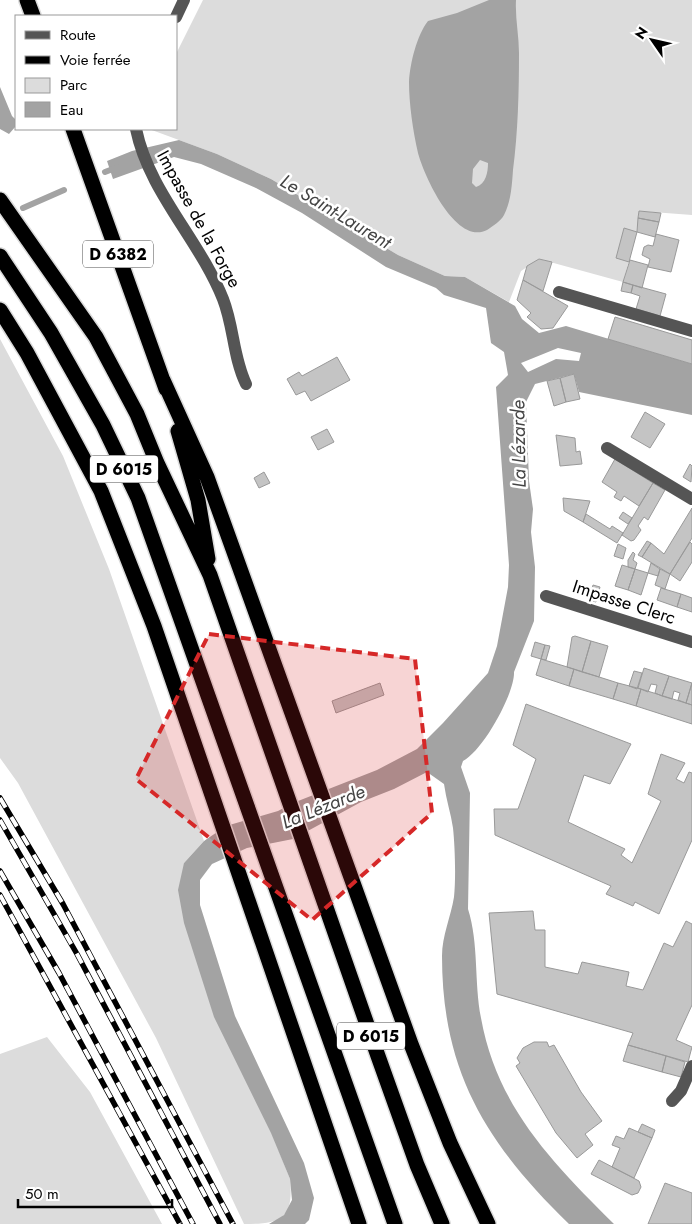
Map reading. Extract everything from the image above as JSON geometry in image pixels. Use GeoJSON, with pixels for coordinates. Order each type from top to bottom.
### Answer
{"type":"FeatureCollection","features":[{"type":"Feature","properties":{"kind":"highway"},"geometry":{"type":"LineString","coordinates":[[27,0],[33,15]]}},
{"type":"Feature","properties":{"kind":"highway","name":"D 6382"},"geometry":{"type":"LineString","coordinates":[[73,130],[163,380],[198,500],[210,575]]}},
{"type":"Feature","properties":{"kind":"highway","name":"D 6015"},"geometry":{"type":"LineString","coordinates":[[0,200],[96,337],[137,414],[157,463],[210,575],[284,791],[417,1165],[442,1224]]}},
{"type":"Feature","properties":{"kind":"highway","name":"D 6015"},"geometry":{"type":"LineString","coordinates":[[2,261],[51,333],[103,425],[138,498],[395,1224]]}},
{"type":"Feature","properties":{"kind":"highway"},"geometry":{"type":"LineString","coordinates":[[0,310],[27,353],[101,490],[154,626],[359,1224]]}},
{"type":"Feature","properties":{"kind":"highway"},"geometry":{"type":"LineString","coordinates":[[163,380],[207,477],[411,1044],[450,1142],[488,1224]]}},
{"type":"Feature","properties":{"kind":"street"},"geometry":{"type":"LineString","coordinates":[[177,15],[184,0]]}},
{"type":"Feature","properties":{"kind":"street","name":"Impasse de la Forge"},"geometry":{"type":"LineString","coordinates":[[136,130],[149,172],[200,254],[223,299],[239,371],[246,384]]}},
{"type":"Feature","properties":{"kind":"street"},"geometry":{"type":"LineString","coordinates":[[559,292],[692,331]]}},
{"type":"Feature","properties":{"kind":"street"},"geometry":{"type":"LineString","coordinates":[[607,448],[692,499]]}},
{"type":"Feature","properties":{"kind":"street","name":"Impasse Clerc"},"geometry":{"type":"LineString","coordinates":[[546,596],[692,642]]}},
{"type":"Feature","properties":{"kind":"street"},"geometry":{"type":"LineString","coordinates":[[672,1101],[681,1090],[692,1066]]}},
{"type":"Feature","properties":{"kind":"highlighted area"},"geometry":{"type":"Polygon","coordinates":[[[209,634],[415,659],[432,813],[312,920],[136,779],[209,634]]]}},
{"type":"Feature","properties":{"kind":"green space"},"geometry":{"type":"Polygon","coordinates":[[[203,0],[692,0],[692,215],[639,211],[637,232],[623,282],[539,259],[521,271],[509,302],[465,277],[445,276],[398,255],[271,179],[217,154],[152,130],[178,130],[178,50],[203,0]]]}},
{"type":"Feature","properties":{"kind":"green space"},"geometry":{"type":"Polygon","coordinates":[[[0,339],[63,456],[109,569],[204,841],[184,863],[193,936],[290,1179],[290,1203],[287,1211],[276,1220],[267,1223],[244,1224],[156,1038],[18,783],[0,758],[0,339]]]}},
{"type":"Feature","properties":{"kind":"green space"},"geometry":{"type":"Polygon","coordinates":[[[47,1037],[90,1092],[162,1224],[0,1224],[0,1054],[47,1037]]]}},
{"type":"Feature","properties":{"kind":"water"},"geometry":{"type":"Polygon","coordinates":[[[489,0],[516,0],[519,53],[518,97],[511,193],[501,219],[487,230],[475,232],[464,228],[453,219],[434,192],[418,153],[410,99],[409,82],[411,66],[417,41],[424,27],[428,21],[457,13],[489,0]],[[480,160],[473,169],[472,183],[476,187],[482,183],[487,174],[488,163],[480,160]]]}},
{"type":"Feature","properties":{"kind":"water"},"geometry":{"type":"Polygon","coordinates":[[[0,87],[15,119],[15,127],[9,134],[0,129],[0,87]]]}},
{"type":"Feature","properties":{"kind":"water","name":"La Lézarde"},"geometry":{"type":"Polygon","coordinates":[[[179,140],[217,154],[271,179],[398,255],[445,276],[465,277],[515,306],[522,319],[539,333],[566,326],[692,364],[692,415],[579,392],[574,374],[535,384],[526,402],[529,481],[533,509],[531,532],[535,567],[534,621],[514,672],[513,681],[504,707],[480,746],[463,761],[461,767],[470,793],[468,909],[474,936],[481,1018],[489,1050],[500,1079],[530,1131],[569,1178],[614,1224],[569,1224],[515,1165],[493,1135],[475,1104],[461,1071],[450,1036],[444,998],[442,956],[443,941],[454,897],[455,862],[453,828],[444,784],[427,772],[394,789],[361,802],[293,839],[247,848],[212,864],[200,880],[200,905],[235,1016],[304,1163],[314,1198],[309,1220],[305,1224],[269,1224],[284,1215],[292,1200],[290,1179],[271,1133],[214,1017],[184,923],[178,890],[184,863],[204,841],[226,826],[278,811],[293,803],[377,770],[417,749],[488,673],[497,646],[508,587],[509,565],[496,387],[508,375],[504,352],[491,343],[486,308],[444,295],[436,288],[386,267],[302,213],[256,188],[201,164],[174,157],[113,179],[107,161],[132,151],[179,140]],[[558,348],[521,363],[528,372],[556,359],[579,361],[581,353],[558,348]]]}},
{"type":"Feature","properties":{"kind":"building"},"geometry":{"type":"Polygon","coordinates":[[[639,211],[661,213],[659,222],[638,218],[639,211]]]}},
{"type":"Feature","properties":{"kind":"building"},"geometry":{"type":"Polygon","coordinates":[[[638,218],[659,222],[655,237],[637,232],[638,218]]]}},
{"type":"Feature","properties":{"kind":"building"},"geometry":{"type":"Polygon","coordinates":[[[624,228],[637,232],[629,262],[616,258],[624,228]]]}},
{"type":"Feature","properties":{"kind":"building"},"geometry":{"type":"Polygon","coordinates":[[[656,234],[679,240],[671,272],[648,267],[650,259],[642,255],[644,247],[648,245],[653,246],[656,234]]]}},
{"type":"Feature","properties":{"kind":"building"},"geometry":{"type":"Polygon","coordinates":[[[539,259],[552,262],[543,291],[523,280],[527,266],[539,259]]]}},
{"type":"Feature","properties":{"kind":"building"},"geometry":{"type":"Polygon","coordinates":[[[630,260],[648,265],[642,288],[623,282],[630,260]]]}},
{"type":"Feature","properties":{"kind":"building"},"geometry":{"type":"Polygon","coordinates":[[[523,280],[568,306],[553,328],[541,329],[527,317],[531,313],[517,300],[523,280]]]}},
{"type":"Feature","properties":{"kind":"building"},"geometry":{"type":"Polygon","coordinates":[[[623,282],[633,285],[631,293],[621,291],[623,282]]]}},
{"type":"Feature","properties":{"kind":"building"},"geometry":{"type":"Polygon","coordinates":[[[633,285],[666,294],[660,316],[636,309],[640,296],[631,293],[633,285]]]}},
{"type":"Feature","properties":{"kind":"building"},"geometry":{"type":"Polygon","coordinates":[[[615,317],[692,340],[692,364],[608,339],[615,317]]]}},
{"type":"Feature","properties":{"kind":"building"},"geometry":{"type":"Polygon","coordinates":[[[337,357],[350,380],[311,401],[305,391],[296,395],[287,379],[299,372],[302,376],[337,357]]]}},
{"type":"Feature","properties":{"kind":"building"},"geometry":{"type":"Polygon","coordinates":[[[574,374],[580,399],[566,402],[560,378],[574,374]]]}},
{"type":"Feature","properties":{"kind":"building"},"geometry":{"type":"Polygon","coordinates":[[[560,378],[566,402],[554,406],[547,381],[560,378]]]}},
{"type":"Feature","properties":{"kind":"building"},"geometry":{"type":"Polygon","coordinates":[[[645,412],[665,424],[650,448],[631,437],[645,412]]]}},
{"type":"Feature","properties":{"kind":"building"},"geometry":{"type":"Polygon","coordinates":[[[327,429],[334,442],[318,450],[311,437],[327,429]]]}},
{"type":"Feature","properties":{"kind":"building"},"geometry":{"type":"Polygon","coordinates":[[[556,435],[575,438],[576,452],[580,451],[582,464],[560,466],[556,435]]]}},
{"type":"Feature","properties":{"kind":"building"},"geometry":{"type":"Polygon","coordinates":[[[615,459],[653,483],[639,506],[624,496],[621,501],[614,497],[617,492],[602,482],[615,459]]]}},
{"type":"Feature","properties":{"kind":"building"},"geometry":{"type":"Polygon","coordinates":[[[690,464],[692,466],[691,482],[683,477],[690,464]]]}},
{"type":"Feature","properties":{"kind":"building"},"geometry":{"type":"Polygon","coordinates":[[[264,472],[270,483],[259,488],[254,478],[264,472]]]}},
{"type":"Feature","properties":{"kind":"building"},"geometry":{"type":"Polygon","coordinates":[[[653,483],[665,490],[648,520],[644,517],[638,526],[641,530],[634,540],[631,541],[622,535],[653,483]]]}},
{"type":"Feature","properties":{"kind":"building"},"geometry":{"type":"Polygon","coordinates":[[[563,498],[590,501],[583,522],[564,511],[563,498]]]}},
{"type":"Feature","properties":{"kind":"building"},"geometry":{"type":"Polygon","coordinates":[[[692,508],[692,538],[670,574],[642,557],[651,543],[664,554],[692,508]]]}},
{"type":"Feature","properties":{"kind":"building"},"geometry":{"type":"Polygon","coordinates":[[[623,512],[632,518],[628,524],[619,518],[623,512]]]}},
{"type":"Feature","properties":{"kind":"building"},"geometry":{"type":"Polygon","coordinates":[[[586,514],[610,529],[612,526],[623,533],[617,543],[583,522],[586,514]]]}},
{"type":"Feature","properties":{"kind":"building"},"geometry":{"type":"Polygon","coordinates":[[[647,541],[651,543],[642,557],[638,555],[647,541]]]}},
{"type":"Feature","properties":{"kind":"building"},"geometry":{"type":"Polygon","coordinates":[[[690,542],[692,544],[692,562],[680,581],[670,574],[690,542]]]}},
{"type":"Feature","properties":{"kind":"building"},"geometry":{"type":"Polygon","coordinates":[[[618,544],[626,548],[623,559],[614,556],[618,544]]]}},
{"type":"Feature","properties":{"kind":"building"},"geometry":{"type":"Polygon","coordinates":[[[633,552],[635,554],[633,560],[637,563],[635,569],[628,567],[628,560],[633,552]]]}},
{"type":"Feature","properties":{"kind":"building"},"geometry":{"type":"Polygon","coordinates":[[[651,563],[660,569],[658,576],[648,573],[651,563]]]}},
{"type":"Feature","properties":{"kind":"building"},"geometry":{"type":"Polygon","coordinates":[[[622,565],[635,569],[628,590],[615,586],[622,565]]]}},
{"type":"Feature","properties":{"kind":"building"},"geometry":{"type":"Polygon","coordinates":[[[635,569],[648,573],[641,595],[628,590],[635,569]]]}},
{"type":"Feature","properties":{"kind":"building"},"geometry":{"type":"Polygon","coordinates":[[[660,569],[670,574],[665,589],[655,585],[660,569]]]}},
{"type":"Feature","properties":{"kind":"building"},"geometry":{"type":"Polygon","coordinates":[[[593,585],[600,587],[596,602],[589,600],[593,585]]]}},
{"type":"Feature","properties":{"kind":"building"},"geometry":{"type":"Polygon","coordinates":[[[661,588],[681,594],[677,607],[657,600],[661,588]]]}},
{"type":"Feature","properties":{"kind":"building"},"geometry":{"type":"Polygon","coordinates":[[[681,594],[692,598],[692,612],[677,607],[681,594]]]}},
{"type":"Feature","properties":{"kind":"building"},"geometry":{"type":"Polygon","coordinates":[[[575,636],[591,641],[582,672],[567,667],[572,637],[575,636]]]}},
{"type":"Feature","properties":{"kind":"building"},"geometry":{"type":"Polygon","coordinates":[[[591,641],[608,646],[599,677],[582,672],[591,641]]]}},
{"type":"Feature","properties":{"kind":"building"},"geometry":{"type":"Polygon","coordinates":[[[535,642],[545,645],[541,659],[531,656],[535,642]]]}},
{"type":"Feature","properties":{"kind":"building"},"geometry":{"type":"Polygon","coordinates":[[[545,645],[550,646],[546,660],[541,659],[545,645]]]}},
{"type":"Feature","properties":{"kind":"building"},"geometry":{"type":"Polygon","coordinates":[[[541,659],[574,669],[569,686],[536,675],[541,659]]]}},
{"type":"Feature","properties":{"kind":"building"},"geometry":{"type":"Polygon","coordinates":[[[644,668],[669,676],[662,696],[655,693],[657,685],[651,684],[648,692],[638,688],[644,668]]]}},
{"type":"Feature","properties":{"kind":"building"},"geometry":{"type":"Polygon","coordinates":[[[574,669],[618,683],[613,699],[569,686],[574,669]]]}},
{"type":"Feature","properties":{"kind":"building"},"geometry":{"type":"Polygon","coordinates":[[[634,671],[642,673],[637,689],[629,686],[634,671]]]}},
{"type":"Feature","properties":{"kind":"building"},"geometry":{"type":"Polygon","coordinates":[[[669,676],[692,683],[686,703],[678,700],[680,693],[674,691],[672,699],[662,696],[669,676]]]}},
{"type":"Feature","properties":{"kind":"building"},"geometry":{"type":"Polygon","coordinates":[[[380,683],[384,695],[336,713],[332,701],[380,683]]]}},
{"type":"Feature","properties":{"kind":"building"},"geometry":{"type":"Polygon","coordinates":[[[618,683],[641,689],[636,706],[613,699],[618,683]]]}},
{"type":"Feature","properties":{"kind":"building"},"geometry":{"type":"Polygon","coordinates":[[[692,683],[692,705],[686,703],[692,683]]]}},
{"type":"Feature","properties":{"kind":"building"},"geometry":{"type":"Polygon","coordinates":[[[641,689],[692,705],[692,724],[636,706],[641,689]]]}},
{"type":"Feature","properties":{"kind":"building"},"geometry":{"type":"Polygon","coordinates":[[[526,704],[631,744],[610,784],[584,775],[568,822],[625,849],[621,855],[632,863],[661,801],[648,794],[661,754],[685,763],[676,779],[684,783],[689,772],[692,773],[692,840],[659,914],[635,902],[633,906],[606,894],[611,886],[495,835],[494,809],[518,809],[536,759],[513,745],[526,704]]]}},
{"type":"Feature","properties":{"kind":"building"},"geometry":{"type":"Polygon","coordinates":[[[533,911],[535,930],[545,930],[545,967],[578,974],[582,962],[629,972],[626,986],[643,990],[664,943],[673,947],[686,921],[692,924],[692,1005],[676,1040],[692,1047],[688,1062],[628,1045],[633,1033],[497,994],[489,913],[533,911]]]}},
{"type":"Feature","properties":{"kind":"building"},"geometry":{"type":"Polygon","coordinates":[[[534,1042],[547,1042],[549,1047],[554,1045],[581,1092],[602,1121],[585,1134],[593,1145],[577,1158],[556,1133],[516,1066],[520,1063],[517,1058],[523,1048],[534,1042]]]}},
{"type":"Feature","properties":{"kind":"building"},"geometry":{"type":"Polygon","coordinates":[[[628,1045],[666,1056],[662,1072],[623,1061],[628,1045]]]}},
{"type":"Feature","properties":{"kind":"building"},"geometry":{"type":"Polygon","coordinates":[[[666,1056],[685,1062],[681,1077],[662,1072],[666,1056]]]}},
{"type":"Feature","properties":{"kind":"building"},"geometry":{"type":"Polygon","coordinates":[[[642,1124],[655,1130],[652,1138],[638,1132],[642,1124]]]}},
{"type":"Feature","properties":{"kind":"building"},"geometry":{"type":"Polygon","coordinates":[[[629,1128],[652,1138],[634,1178],[612,1167],[620,1148],[612,1145],[616,1136],[624,1139],[629,1128]]]}},
{"type":"Feature","properties":{"kind":"building"},"geometry":{"type":"Polygon","coordinates":[[[599,1160],[639,1181],[641,1187],[638,1193],[632,1195],[591,1174],[599,1160]]]}},
{"type":"Feature","properties":{"kind":"building"},"geometry":{"type":"Polygon","coordinates":[[[665,1183],[692,1193],[692,1224],[648,1224],[665,1183]]]}},
{"type":"Feature","properties":{"kind":"waterway","name":"Le Saint-Laurent"},"geometry":{"type":"LineString","coordinates":[[105,172],[118,167]]}},
{"type":"Feature","properties":{"kind":"waterway","name":"Le Saint-Laurent"},"geometry":{"type":"LineString","coordinates":[[23,208],[64,190]]}},
{"type":"Feature","properties":{"kind":"railway"},"geometry":{"type":"LineString","coordinates":[[0,798],[63,904],[233,1224]]}},
{"type":"Feature","properties":{"kind":"railway"},"geometry":{"type":"LineString","coordinates":[[0,820],[77,954],[220,1224]]}},
{"type":"Feature","properties":{"kind":"railway"},"geometry":{"type":"LineString","coordinates":[[0,871],[59,973],[193,1224]]}},
{"type":"Feature","properties":{"kind":"railway"},"geometry":{"type":"LineString","coordinates":[[0,895],[180,1224]]}}]}
